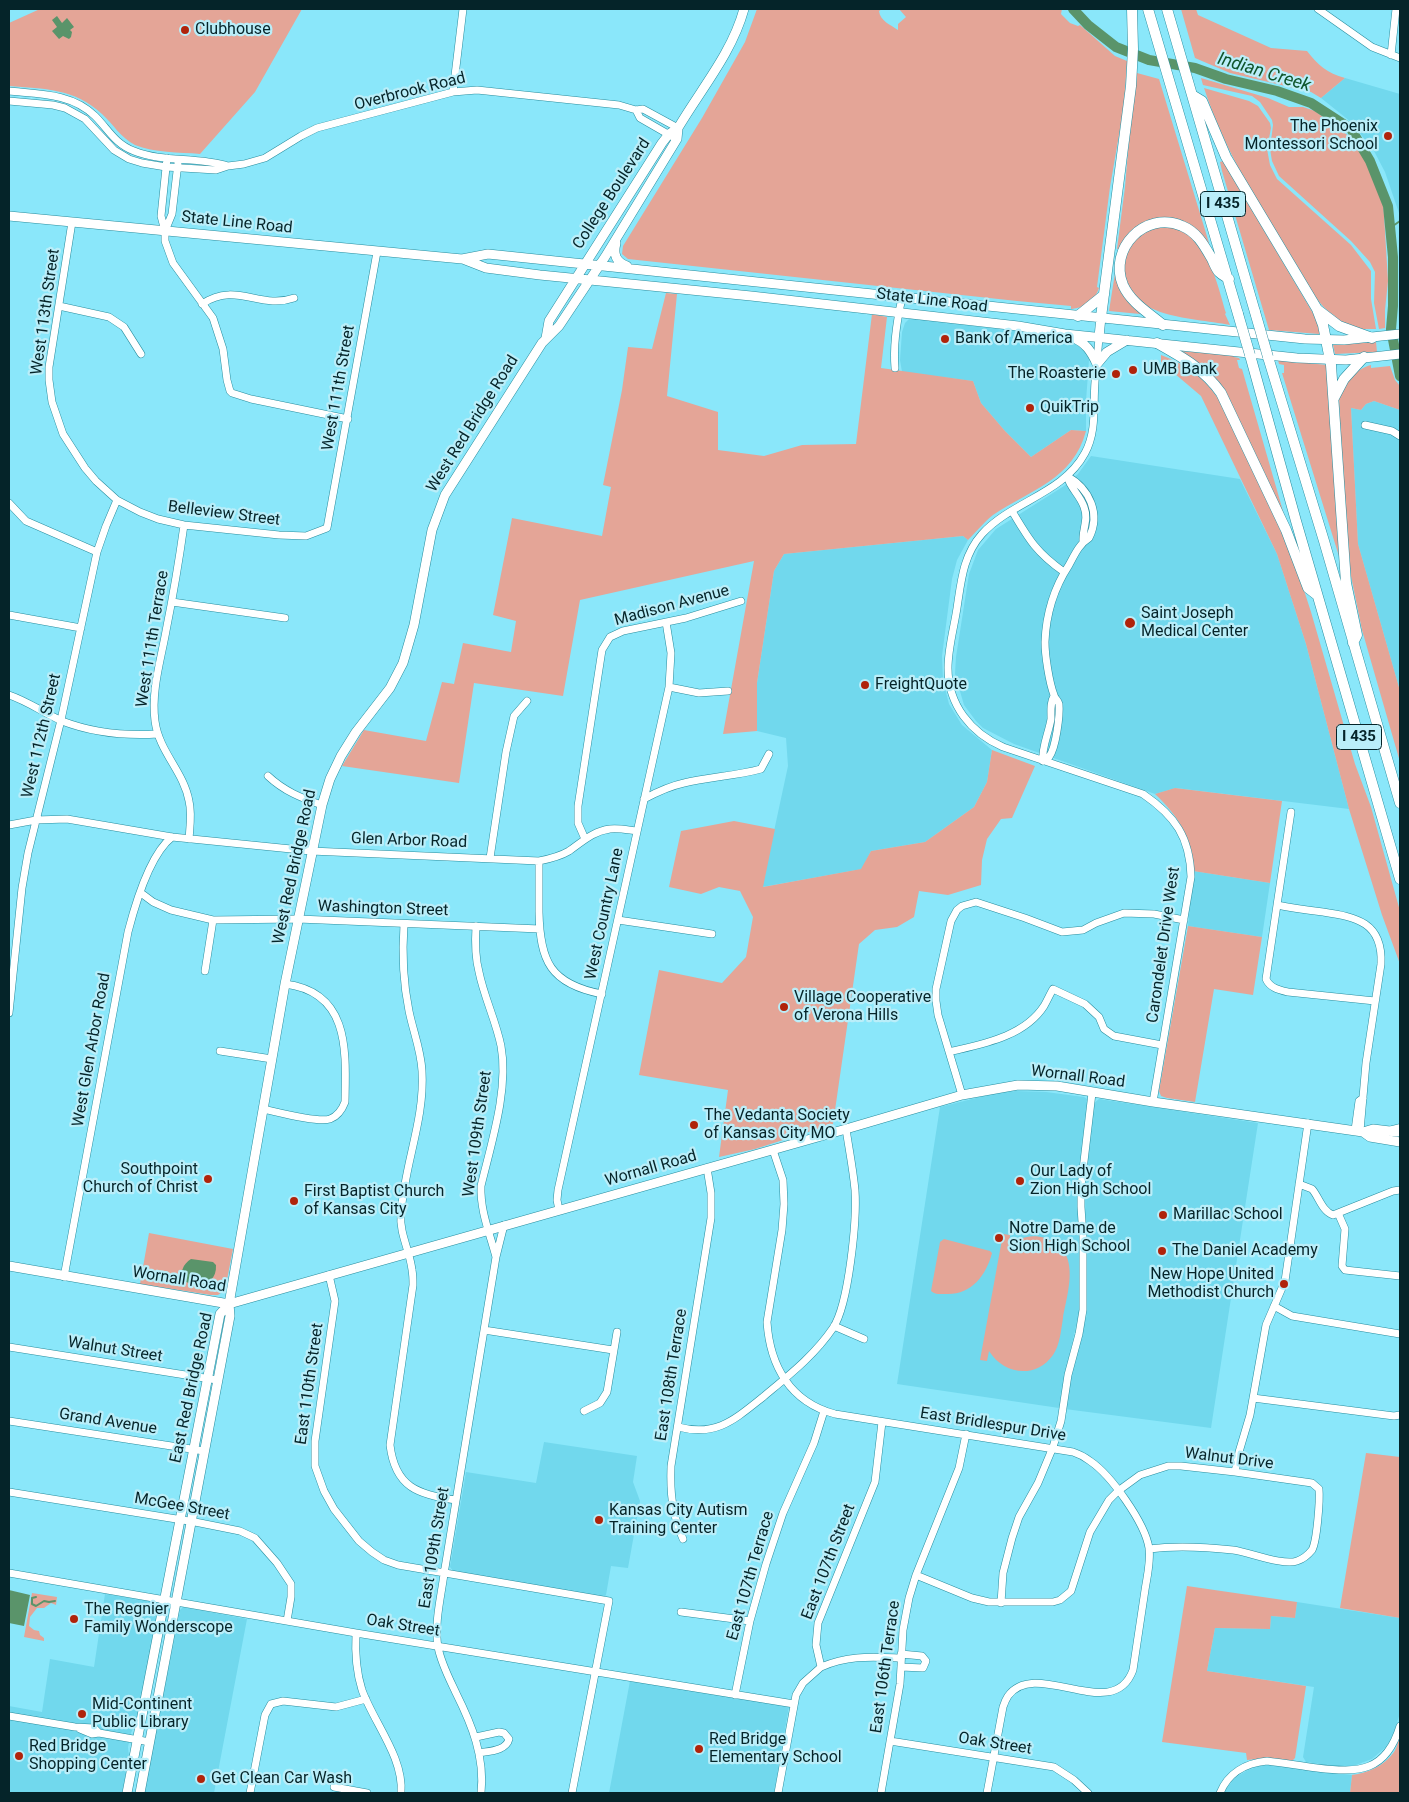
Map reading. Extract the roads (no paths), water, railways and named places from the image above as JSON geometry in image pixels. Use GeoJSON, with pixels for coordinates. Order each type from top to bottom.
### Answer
{"type":"FeatureCollection","features":[{"type":"Feature","properties":{"kind":"highway","name":"I 435"},"geometry":{"type":"LineString","coordinates":[[1148,9],[1229,279],[1317,594],[1400,879]]}},
{"type":"Feature","properties":{"kind":"highway","name":"I 435"},"geometry":{"type":"LineString","coordinates":[[1167,9],[1400,803]]}},
{"type":"Feature","properties":{"kind":"highway"},"geometry":{"type":"LineString","coordinates":[[1101,317],[1132,86],[1132,11]]}},
{"type":"Feature","properties":{"kind":"highway"},"geometry":{"type":"LineString","coordinates":[[1191,92],[1202,101],[1226,157],[1317,309],[1323,325],[1330,360],[1334,399],[1346,583],[1357,635],[1353,643]]}},
{"type":"Feature","properties":{"kind":"highway"},"geometry":{"type":"LineString","coordinates":[[1163,324],[1135,302],[1126,291],[1121,278],[1119,266],[1122,252],[1127,242],[1140,229],[1164,222],[1175,223],[1184,227],[1202,241],[1218,272],[1229,279]]}},
{"type":"Feature","properties":{"kind":"highway"},"geometry":{"type":"LineString","coordinates":[[1078,316],[1104,295]]}},
{"type":"Feature","properties":{"kind":"highway"},"geometry":{"type":"LineString","coordinates":[[1317,309],[1339,326],[1372,338]]}},
{"type":"Feature","properties":{"kind":"highway"},"geometry":{"type":"LineString","coordinates":[[1156,343],[1194,365],[1221,393],[1286,530],[1308,588],[1317,594]]}},
{"type":"Feature","properties":{"kind":"highway"},"geometry":{"type":"LineString","coordinates":[[1334,399],[1344,379],[1364,357]]}},
{"type":"Feature","properties":{"kind":"main road","name":"College Boulevard"},"geometry":{"type":"LineString","coordinates":[[590,280],[619,235],[678,128],[726,53],[741,21],[744,9]]}},
{"type":"Feature","properties":{"kind":"main road","name":"College Boulevard"},"geometry":{"type":"LineString","coordinates":[[576,279],[673,137]]}},
{"type":"Feature","properties":{"kind":"main road","name":"State Line Road"},"geometry":{"type":"LineString","coordinates":[[9,216],[462,259],[488,254],[1325,340],[1372,338],[1400,334]]}},
{"type":"Feature","properties":{"kind":"main road"},"geometry":{"type":"LineString","coordinates":[[619,235],[615,249],[616,258],[621,263],[634,269]]}},
{"type":"Feature","properties":{"kind":"main road","name":"State Line Road"},"geometry":{"type":"LineString","coordinates":[[462,259],[486,268],[1018,326],[1065,334],[1330,360],[1400,354]]}},
{"type":"Feature","properties":{"kind":"main road"},"geometry":{"type":"LineString","coordinates":[[553,276],[562,285],[562,301]]}},
{"type":"Feature","properties":{"kind":"main road","name":"West Red Bridge Road"},"geometry":{"type":"LineString","coordinates":[[546,338],[549,321],[576,279]]}},
{"type":"Feature","properties":{"kind":"main road","name":"West Red Bridge Road"},"geometry":{"type":"LineString","coordinates":[[229,1304],[285,984],[311,851],[330,779],[341,756],[356,732],[390,688],[403,663],[414,625],[432,530],[445,495],[546,338],[559,326],[590,280]]}},
{"type":"Feature","properties":{"kind":"main road"},"geometry":{"type":"LineString","coordinates":[[1099,337],[1101,317]]}},
{"type":"Feature","properties":{"kind":"main road"},"geometry":{"type":"LineString","coordinates":[[1065,334],[1082,342],[1088,348],[1096,364],[1107,352],[1127,340]]}},
{"type":"Feature","properties":{"kind":"main road","name":"Wornall Road"},"geometry":{"type":"LineString","coordinates":[[9,1266],[229,1304],[962,1095],[1018,1085],[1056,1086],[1092,1093],[1360,1131],[1373,1129],[1398,1131]]}},
{"type":"Feature","properties":{"kind":"main road","name":"Wornall Road"},"geometry":{"type":"LineString","coordinates":[[1360,1131],[1370,1137],[1400,1142]]}},
{"type":"Feature","properties":{"kind":"main road","name":"East Red Bridge Road"},"geometry":{"type":"LineString","coordinates":[[127,1793],[181,1520],[199,1450],[213,1380],[230,1316],[229,1304]]}},
{"type":"Feature","properties":{"kind":"main road","name":"East Red Bridge Road"},"geometry":{"type":"LineString","coordinates":[[140,1793],[191,1521],[199,1450]]}},
{"type":"Feature","properties":{"kind":"street"},"geometry":{"type":"LineString","coordinates":[[453,92],[463,9]]}},
{"type":"Feature","properties":{"kind":"street"},"geometry":{"type":"LineString","coordinates":[[1318,9],[1372,48],[1400,58]]}},
{"type":"Feature","properties":{"kind":"street"},"geometry":{"type":"LineString","coordinates":[[1391,55],[1396,9]]}},
{"type":"Feature","properties":{"kind":"street","name":"Overbrook Road"},"geometry":{"type":"LineString","coordinates":[[9,101],[65,108],[85,119],[114,150],[142,163],[166,167],[178,163],[216,162],[228,166],[244,164],[265,158],[317,128],[453,92],[477,90],[619,105],[636,110],[643,109],[678,128]]}},
{"type":"Feature","properties":{"kind":"street","name":"Overbrook Road"},"geometry":{"type":"LineString","coordinates":[[9,92],[56,96],[66,99],[85,108],[94,115],[110,135],[122,145],[146,155],[167,158],[178,163]]}},
{"type":"Feature","properties":{"kind":"street","name":"Overbrook Road"},"geometry":{"type":"LineString","coordinates":[[636,110],[640,118],[673,137]]}},
{"type":"Feature","properties":{"kind":"street"},"geometry":{"type":"LineString","coordinates":[[167,158],[161,216],[165,231],[165,241],[173,263],[212,318],[221,340],[228,386],[232,394],[348,419]]}},
{"type":"Feature","properties":{"kind":"street"},"geometry":{"type":"LineString","coordinates":[[165,231],[172,214],[178,163]]}},
{"type":"Feature","properties":{"kind":"street","name":"West 113th Street"},"geometry":{"type":"LineString","coordinates":[[63,434],[52,402],[49,367],[72,222]]}},
{"type":"Feature","properties":{"kind":"street","name":"West 111th Street"},"geometry":{"type":"LineString","coordinates":[[327,528],[377,252]]}},
{"type":"Feature","properties":{"kind":"street"},"geometry":{"type":"LineString","coordinates":[[202,304],[213,297],[223,294],[280,302],[294,298]]}},
{"type":"Feature","properties":{"kind":"street"},"geometry":{"type":"LineString","coordinates":[[895,368],[894,358],[898,313],[902,298]]}},
{"type":"Feature","properties":{"kind":"street"},"geometry":{"type":"LineString","coordinates":[[59,306],[109,317],[124,327],[141,354]]}},
{"type":"Feature","properties":{"kind":"street"},"geometry":{"type":"LineString","coordinates":[[1043,761],[1042,754],[1050,726],[1051,702],[1054,696],[1046,654],[1046,631],[1050,606],[1064,572],[1083,542],[1086,522],[1085,508],[1069,484],[1067,476],[1080,462],[1094,425],[1099,337]]}},
{"type":"Feature","properties":{"kind":"street"},"geometry":{"type":"LineString","coordinates":[[1365,425],[1392,431],[1400,436]]}},
{"type":"Feature","properties":{"kind":"street","name":"Belleview Street"},"geometry":{"type":"LineString","coordinates":[[63,434],[85,468],[117,500],[158,519],[184,525],[306,536],[327,528]]}},
{"type":"Feature","properties":{"kind":"street","name":"Carondelet Drive West"},"geometry":{"type":"LineString","coordinates":[[1067,476],[996,521],[981,534],[970,550],[960,586],[949,661],[949,679],[960,711],[978,733],[993,742],[1043,761],[1143,794],[1161,806],[1171,817],[1185,841],[1191,877],[1153,1102]]}},
{"type":"Feature","properties":{"kind":"street","name":"West 112th Street"},"geometry":{"type":"LineString","coordinates":[[9,1013],[22,888],[28,852],[61,720],[97,552],[117,500]]}},
{"type":"Feature","properties":{"kind":"street"},"geometry":{"type":"LineString","coordinates":[[9,503],[26,521],[97,552]]}},
{"type":"Feature","properties":{"kind":"street"},"geometry":{"type":"LineString","coordinates":[[1012,511],[1032,544],[1041,554],[1064,572]]}},
{"type":"Feature","properties":{"kind":"street","name":"West 111th Terrace"},"geometry":{"type":"LineString","coordinates":[[184,525],[154,707],[158,734],[164,751],[185,787],[190,801],[189,839]]}},
{"type":"Feature","properties":{"kind":"street","name":"Madison Avenue"},"geometry":{"type":"LineString","coordinates":[[585,839],[578,823],[578,806],[602,650],[610,637],[623,631],[696,616],[741,601]]}},
{"type":"Feature","properties":{"kind":"street"},"geometry":{"type":"LineString","coordinates":[[172,602],[285,618]]}},
{"type":"Feature","properties":{"kind":"street"},"geometry":{"type":"LineString","coordinates":[[9,615],[81,628]]}},
{"type":"Feature","properties":{"kind":"street","name":"West Country Lane"},"geometry":{"type":"LineString","coordinates":[[559,1210],[558,1190],[669,688],[671,653],[666,622]]}},
{"type":"Feature","properties":{"kind":"street"},"geometry":{"type":"LineString","coordinates":[[669,688],[699,693],[728,691]]}},
{"type":"Feature","properties":{"kind":"street"},"geometry":{"type":"LineString","coordinates":[[9,695],[61,720],[85,728],[134,735],[158,734]]}},
{"type":"Feature","properties":{"kind":"street"},"geometry":{"type":"LineString","coordinates":[[490,858],[506,752],[514,716],[527,701]]}},
{"type":"Feature","properties":{"kind":"street"},"geometry":{"type":"LineString","coordinates":[[644,799],[663,789],[683,783],[741,774],[760,768],[769,754]]}},
{"type":"Feature","properties":{"kind":"street"},"geometry":{"type":"LineString","coordinates":[[268,776],[291,794],[322,805]]}},
{"type":"Feature","properties":{"kind":"street"},"geometry":{"type":"LineString","coordinates":[[1290,812],[1266,979],[1275,989],[1288,992],[1375,1001]]}},
{"type":"Feature","properties":{"kind":"street","name":"Glen Arbor Road"},"geometry":{"type":"LineString","coordinates":[[9,825],[36,820],[67,819],[172,837],[311,851],[539,861],[561,855],[598,832],[610,829],[638,831]]}},
{"type":"Feature","properties":{"kind":"street","name":"West Glen Arbor Road"},"geometry":{"type":"LineString","coordinates":[[64,1277],[123,956],[136,902],[155,858],[165,842],[172,837]]}},
{"type":"Feature","properties":{"kind":"street"},"geometry":{"type":"LineString","coordinates":[[539,861],[540,929],[545,956],[555,972],[563,980],[576,988],[602,994]]}},
{"type":"Feature","properties":{"kind":"street","name":"Washington Street"},"geometry":{"type":"LineString","coordinates":[[141,893],[153,902],[171,910],[214,920],[298,919],[540,929]]}},
{"type":"Feature","properties":{"kind":"street"},"geometry":{"type":"LineString","coordinates":[[962,1095],[938,1015],[936,989],[951,921],[957,910],[962,906],[976,902],[1062,932],[1083,930],[1124,912],[1154,914],[1184,920]]}},
{"type":"Feature","properties":{"kind":"street"},"geometry":{"type":"LineString","coordinates":[[1277,905],[1351,916],[1361,921],[1371,930],[1379,945],[1381,964],[1363,1098],[1359,1102],[1360,1131]]}},
{"type":"Feature","properties":{"kind":"street"},"geometry":{"type":"LineString","coordinates":[[205,971],[214,920]]}},
{"type":"Feature","properties":{"kind":"street"},"geometry":{"type":"LineString","coordinates":[[618,920],[712,934]]}},
{"type":"Feature","properties":{"kind":"street"},"geometry":{"type":"LineString","coordinates":[[404,924],[403,976],[409,1013],[419,1049],[422,1090],[418,1130],[403,1193],[400,1217],[412,1269],[413,1285],[390,1436],[391,1455],[399,1475],[418,1491],[433,1497],[456,1500]]}},
{"type":"Feature","properties":{"kind":"street","name":"West 109th Street"},"geometry":{"type":"LineString","coordinates":[[476,926],[475,949],[478,972],[499,1039],[502,1056],[502,1082],[497,1118],[482,1186],[482,1207],[496,1257]]}},
{"type":"Feature","properties":{"kind":"street"},"geometry":{"type":"LineString","coordinates":[[263,1109],[325,1120],[335,1117],[345,1102],[344,1045],[341,1030],[335,1016],[326,1001],[316,992],[301,986],[285,984]]}},
{"type":"Feature","properties":{"kind":"street"},"geometry":{"type":"LineString","coordinates":[[950,1052],[984,1044],[1021,1029],[1037,1014],[1053,989],[1085,1004],[1099,1017],[1104,1029],[1114,1036],[1162,1045]]}},
{"type":"Feature","properties":{"kind":"street"},"geometry":{"type":"LineString","coordinates":[[220,1051],[272,1058]]}},
{"type":"Feature","properties":{"kind":"street"},"geometry":{"type":"LineString","coordinates":[[1001,1603],[1003,1574],[1012,1538],[1020,1517],[1038,1483],[1052,1447],[1060,1421],[1068,1374],[1079,1334],[1083,1310],[1081,1188],[1092,1093]]}},
{"type":"Feature","properties":{"kind":"street"},"geometry":{"type":"LineString","coordinates":[[1235,1472],[1253,1398],[1266,1325],[1284,1281],[1308,1123]]}},
{"type":"Feature","properties":{"kind":"street"},"geometry":{"type":"LineString","coordinates":[[678,1427],[700,1430],[722,1426],[735,1420],[784,1380],[814,1352],[834,1326],[848,1279],[855,1208],[846,1129]]}},
{"type":"Feature","properties":{"kind":"street","name":"East Bridlespur Drive"},"geometry":{"type":"LineString","coordinates":[[773,1150],[783,1180],[784,1204],[782,1230],[768,1322],[773,1357],[784,1380],[804,1400],[824,1411],[882,1422],[1052,1447],[1073,1452],[1090,1460],[1118,1490],[1138,1518],[1145,1534],[1149,1549],[1148,1575],[1133,1670],[1126,1683],[1113,1692],[1098,1692],[1033,1683],[1018,1688],[1008,1696],[1003,1707],[987,1793]]}},
{"type":"Feature","properties":{"kind":"street","name":"East 108th Terrace"},"geometry":{"type":"LineString","coordinates":[[683,1539],[674,1516],[670,1491],[672,1466],[711,1215],[712,1193],[707,1168]]}},
{"type":"Feature","properties":{"kind":"street"},"geometry":{"type":"LineString","coordinates":[[1299,1184],[1312,1189],[1321,1204],[1333,1215],[1393,1191],[1400,1190]]}},
{"type":"Feature","properties":{"kind":"street"},"geometry":{"type":"LineString","coordinates":[[1338,1213],[1346,1228],[1342,1266],[1346,1270],[1400,1276]]}},
{"type":"Feature","properties":{"kind":"street","name":"West 109th Street"},"geometry":{"type":"LineString","coordinates":[[484,1330],[496,1257],[504,1225]]}},
{"type":"Feature","properties":{"kind":"street","name":"East 110th Street"},"geometry":{"type":"LineString","coordinates":[[329,1275],[335,1301],[315,1441],[315,1466],[319,1478],[334,1509],[359,1541],[372,1552],[384,1560],[398,1565],[444,1574]]}},
{"type":"Feature","properties":{"kind":"street"},"geometry":{"type":"LineString","coordinates":[[1274,1306],[1292,1316],[1400,1334]]}},
{"type":"Feature","properties":{"kind":"street"},"geometry":{"type":"LineString","coordinates":[[834,1326],[864,1339]]}},
{"type":"Feature","properties":{"kind":"street"},"geometry":{"type":"LineString","coordinates":[[484,1330],[613,1350]]}},
{"type":"Feature","properties":{"kind":"street","name":"East 109th Street"},"geometry":{"type":"LineString","coordinates":[[481,1793],[479,1753],[476,1736],[447,1674],[438,1645],[438,1619],[484,1330]]}},
{"type":"Feature","properties":{"kind":"street"},"geometry":{"type":"LineString","coordinates":[[584,1411],[600,1404],[607,1392],[617,1332]]}},
{"type":"Feature","properties":{"kind":"street","name":"Walnut Street"},"geometry":{"type":"LineString","coordinates":[[9,1347],[213,1380]]}},
{"type":"Feature","properties":{"kind":"street"},"geometry":{"type":"LineString","coordinates":[[1253,1398],[1400,1415]]}},
{"type":"Feature","properties":{"kind":"street","name":"East 107th Terrace"},"geometry":{"type":"LineString","coordinates":[[735,1695],[750,1620],[766,1564],[783,1513],[814,1443],[824,1411]]}},
{"type":"Feature","properties":{"kind":"street","name":"Grand Avenue"},"geometry":{"type":"LineString","coordinates":[[9,1421],[199,1450]]}},
{"type":"Feature","properties":{"kind":"street","name":"East 107th Street"},"geometry":{"type":"LineString","coordinates":[[821,1667],[816,1645],[818,1623],[875,1482],[882,1422]]}},
{"type":"Feature","properties":{"kind":"street","name":"East 106th Terrace"},"geometry":{"type":"LineString","coordinates":[[881,1793],[900,1684],[903,1630],[907,1606],[916,1575],[959,1468],[966,1434]]}},
{"type":"Feature","properties":{"kind":"street","name":"Walnut Drive"},"geometry":{"type":"LineString","coordinates":[[916,1575],[972,1598],[989,1602],[1052,1602],[1067,1596],[1073,1586],[1090,1532],[1108,1500],[1118,1490],[1140,1476],[1168,1466],[1195,1467],[1312,1483],[1318,1487],[1320,1493],[1315,1541],[1311,1550],[1296,1562],[1287,1563],[1234,1550],[1189,1547],[1149,1549]]}},
{"type":"Feature","properties":{"kind":"street","name":"McGee Street"},"geometry":{"type":"LineString","coordinates":[[9,1492],[191,1521],[240,1531],[255,1538],[277,1562],[290,1584],[291,1597],[288,1621]]}},
{"type":"Feature","properties":{"kind":"street","name":"Oak Street"},"geometry":{"type":"LineString","coordinates":[[9,1573],[356,1633],[794,1704]]}},
{"type":"Feature","properties":{"kind":"street"},"geometry":{"type":"LineString","coordinates":[[444,1574],[608,1602],[572,1793]]}},
{"type":"Feature","properties":{"kind":"street"},"geometry":{"type":"LineString","coordinates":[[681,1612],[750,1620]]}},
{"type":"Feature","properties":{"kind":"street"},"geometry":{"type":"LineString","coordinates":[[356,1633],[357,1670],[366,1699],[398,1764],[402,1783],[401,1793]]}},
{"type":"Feature","properties":{"kind":"street"},"geometry":{"type":"LineString","coordinates":[[778,1793],[796,1695],[804,1683],[821,1667],[837,1660],[922,1656],[926,1662],[923,1668],[901,1667]]}},
{"type":"Feature","properties":{"kind":"street"},"geometry":{"type":"LineString","coordinates":[[250,1793],[264,1715],[271,1704],[283,1700],[336,1707],[366,1699]]}},
{"type":"Feature","properties":{"kind":"street"},"geometry":{"type":"LineString","coordinates":[[9,1716],[76,1727],[92,1734],[99,1733],[150,1742]]}},
{"type":"Feature","properties":{"kind":"street"},"geometry":{"type":"LineString","coordinates":[[1220,1793],[1228,1779],[1235,1772],[1257,1762],[1267,1761],[1342,1771],[1359,1770],[1384,1756],[1397,1736],[1400,1726]]}},
{"type":"Feature","properties":{"kind":"street"},"geometry":{"type":"LineString","coordinates":[[476,1736],[499,1732],[504,1733],[509,1740],[508,1744],[503,1748],[479,1753]]}},
{"type":"Feature","properties":{"kind":"street","name":"Oak Street"},"geometry":{"type":"LineString","coordinates":[[890,1741],[1054,1767],[1074,1780],[1088,1793]]}},
{"type":"Feature","properties":{"kind":"street"},"geometry":{"type":"LineString","coordinates":[[334,1787],[367,1793]]}},
{"type":"Feature","properties":{"kind":"waterway","name":"Indian Creek"},"geometry":{"type":"LineString","coordinates":[[1073,9],[1088,25],[1116,47],[1149,60],[1195,68],[1226,79],[1277,91],[1311,103],[1351,129],[1370,161],[1388,206],[1393,257],[1391,329],[1400,376]]}},
{"type":"Feature","properties":{"kind":"waterway"},"geometry":{"type":"LineString","coordinates":[[1390,228],[1400,221]]}},
{"type":"Feature","properties":{"kind":"waterway"},"geometry":{"type":"LineString","coordinates":[[36,1597],[32,1598],[32,1604],[36,1606],[44,1601],[55,1601]]}},
{"type":"Feature","properties":{"kind":"place","name":"Clubhouse"},"geometry":{"type":"Point","coordinates":[185,30]}},
{"type":"Feature","properties":{"kind":"place","name":"The Phoenix Montessori School"},"geometry":{"type":"Point","coordinates":[1388,136]}},
{"type":"Feature","properties":{"kind":"place","name":"Bank of America"},"geometry":{"type":"Point","coordinates":[945,339]}},
{"type":"Feature","properties":{"kind":"place","name":"UMB Bank"},"geometry":{"type":"Point","coordinates":[1133,370]}},
{"type":"Feature","properties":{"kind":"place","name":"The Roasterie"},"geometry":{"type":"Point","coordinates":[1116,374]}},
{"type":"Feature","properties":{"kind":"place","name":"QuikTrip"},"geometry":{"type":"Point","coordinates":[1030,408]}},
{"type":"Feature","properties":{"kind":"place","name":"Saint Joseph Medical Center"},"geometry":{"type":"Point","coordinates":[1130,623]}},
{"type":"Feature","properties":{"kind":"place","name":"FreightQuote"},"geometry":{"type":"Point","coordinates":[865,685]}},
{"type":"Feature","properties":{"kind":"place","name":"Village Cooperative of Verona Hills"},"geometry":{"type":"Point","coordinates":[784,1007]}},
{"type":"Feature","properties":{"kind":"place","name":"The Vedanta Society of Kansas City MO"},"geometry":{"type":"Point","coordinates":[694,1125]}},
{"type":"Feature","properties":{"kind":"place","name":"Southpoint Church of Christ"},"geometry":{"type":"Point","coordinates":[208,1179]}},
{"type":"Feature","properties":{"kind":"place","name":"Our Lady of Zion High School"},"geometry":{"type":"Point","coordinates":[1020,1181]}},
{"type":"Feature","properties":{"kind":"place","name":"First Baptist Church of Kansas City"},"geometry":{"type":"Point","coordinates":[294,1201]}},
{"type":"Feature","properties":{"kind":"place","name":"Marillac School"},"geometry":{"type":"Point","coordinates":[1163,1215]}},
{"type":"Feature","properties":{"kind":"place","name":"Notre Dame de Sion High School"},"geometry":{"type":"Point","coordinates":[999,1238]}},
{"type":"Feature","properties":{"kind":"place","name":"The Daniel Academy"},"geometry":{"type":"Point","coordinates":[1162,1251]}},
{"type":"Feature","properties":{"kind":"place","name":"New Hope United Methodist Church"},"geometry":{"type":"Point","coordinates":[1284,1284]}},
{"type":"Feature","properties":{"kind":"place","name":"Kansas City Autism Training Center"},"geometry":{"type":"Point","coordinates":[599,1520]}},
{"type":"Feature","properties":{"kind":"place","name":"The Regnier Family Wonderscope"},"geometry":{"type":"Point","coordinates":[74,1619]}},
{"type":"Feature","properties":{"kind":"place","name":"Mid-Continent Public Library"},"geometry":{"type":"Point","coordinates":[82,1714]}},
{"type":"Feature","properties":{"kind":"place","name":"Red Bridge Elementary School"},"geometry":{"type":"Point","coordinates":[699,1749]}},
{"type":"Feature","properties":{"kind":"place","name":"Red Bridge Shopping Center"},"geometry":{"type":"Point","coordinates":[19,1756]}},
{"type":"Feature","properties":{"kind":"place","name":"Get Clean Car Wash"},"geometry":{"type":"Point","coordinates":[201,1779]}}]}
